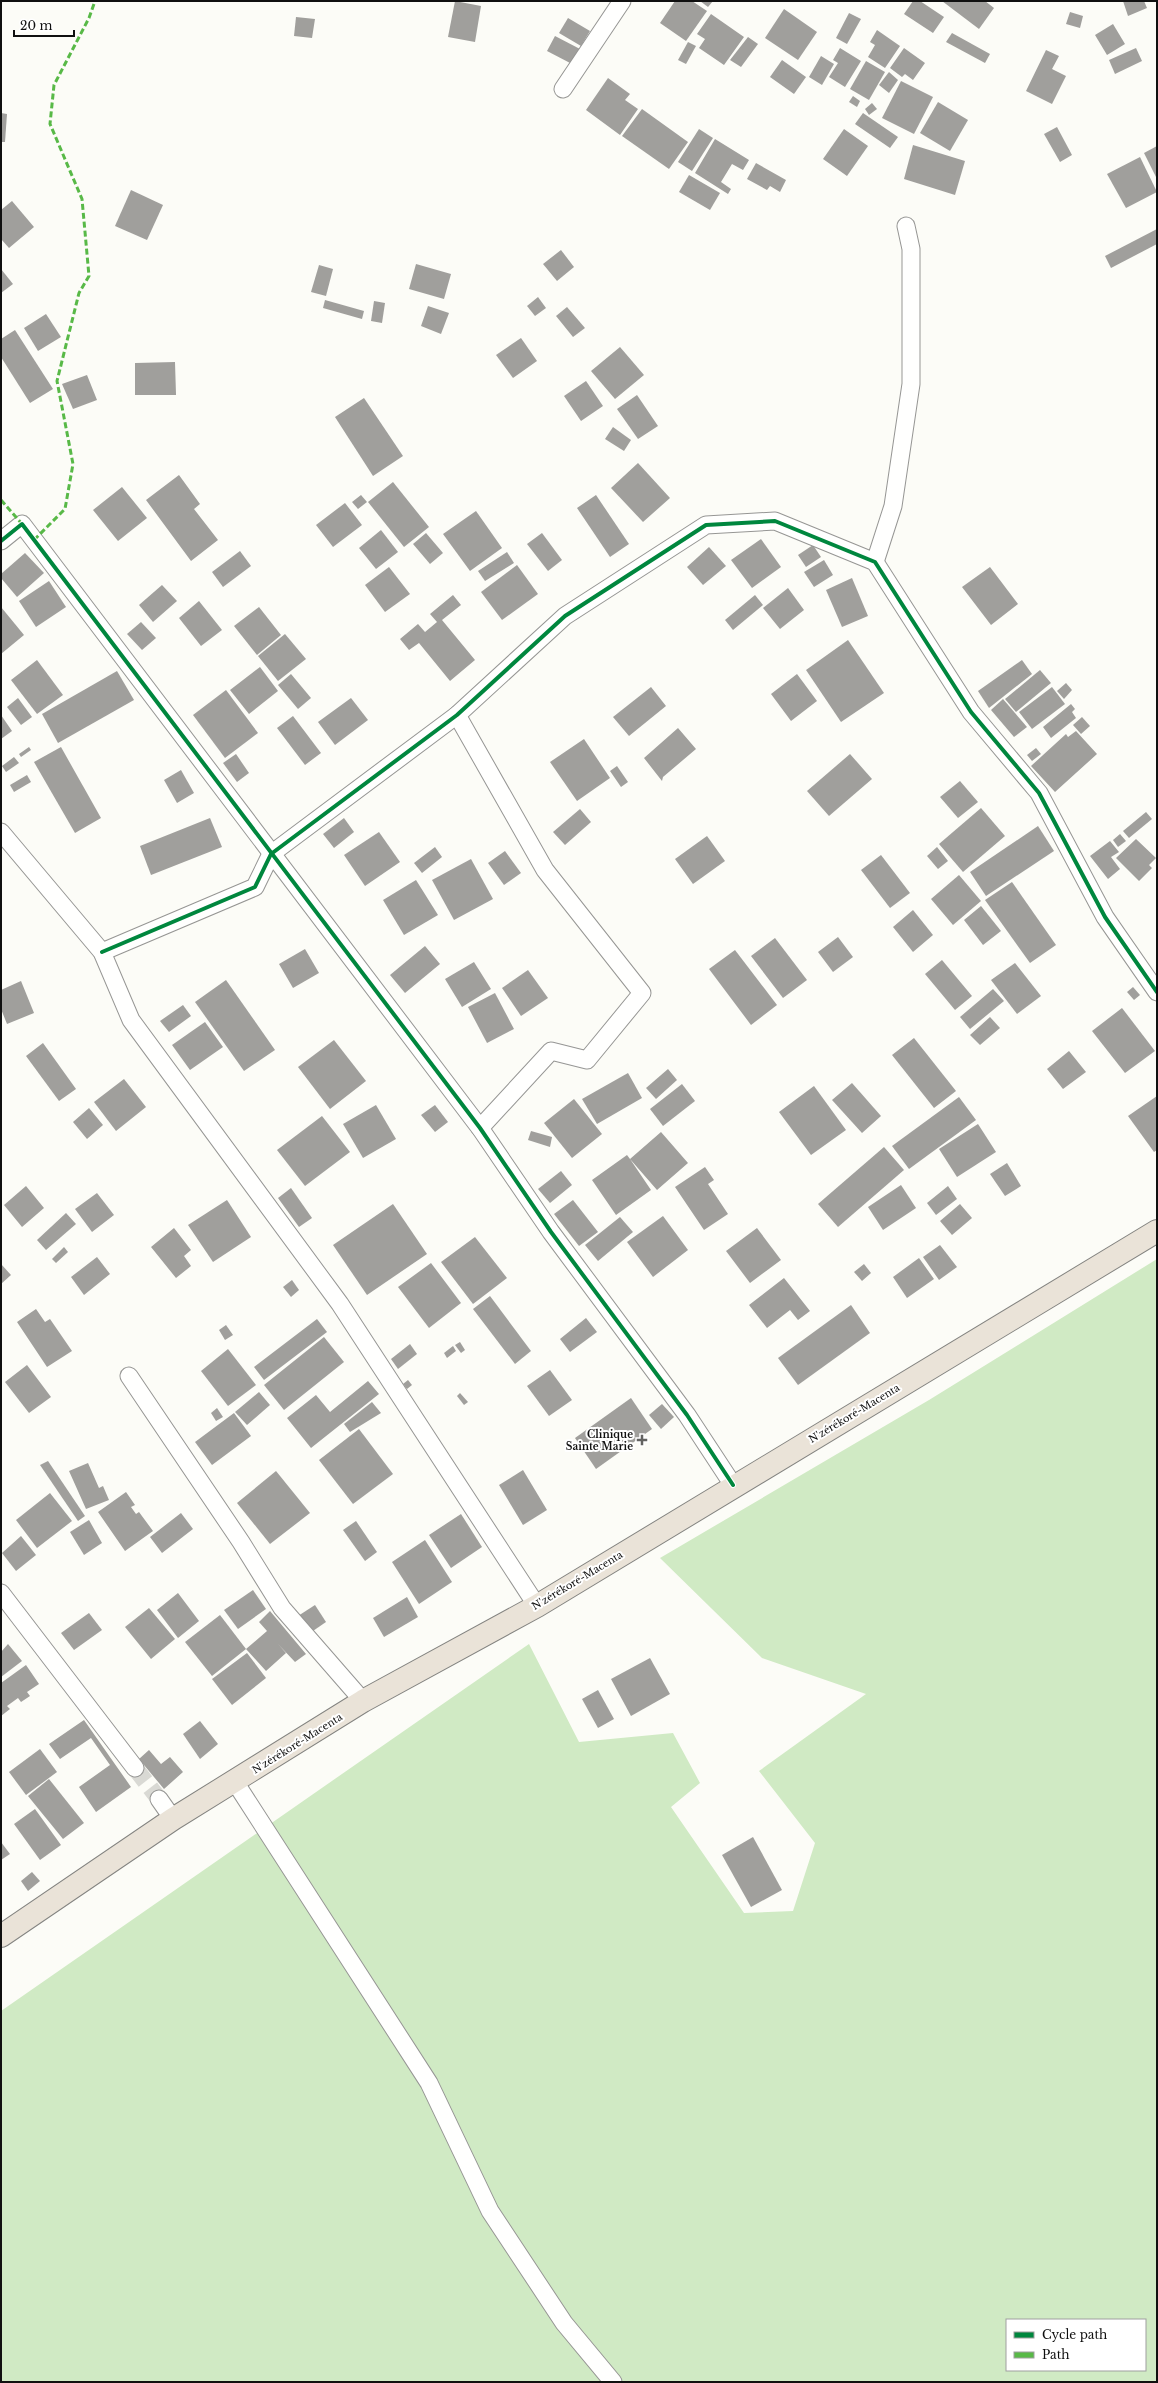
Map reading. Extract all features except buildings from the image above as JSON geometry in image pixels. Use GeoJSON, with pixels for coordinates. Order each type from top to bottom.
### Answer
{"type":"FeatureCollection","features":[{"type":"Feature","properties":{"kind":"highway","name":"N'zérékoré-Macenta"},"geometry":{"type":"LineString","coordinates":[[1,1936],[174,1819],[363,1701],[537,1606],[733,1485],[1157,1231]]}},
{"type":"Feature","properties":{"kind":"street"},"geometry":{"type":"LineString","coordinates":[[563,89],[622,1]]}},
{"type":"Feature","properties":{"kind":"street"},"geometry":{"type":"LineString","coordinates":[[876,562],[893,506],[911,384],[911,249],[906,226]]}},
{"type":"Feature","properties":{"kind":"street"},"geometry":{"type":"LineString","coordinates":[[102,952],[255,887],[271,854],[457,715],[565,616],[706,525],[775,521],[876,562],[971,712],[1039,793],[1104,917],[1157,992]]}},
{"type":"Feature","properties":{"kind":"street"},"geometry":{"type":"LineString","coordinates":[[1,541],[22,524],[480,1128],[551,1232],[687,1414],[733,1485]]}},
{"type":"Feature","properties":{"kind":"street"},"geometry":{"type":"LineString","coordinates":[[457,715],[545,870],[642,993],[587,1060],[551,1050],[480,1128]]}},
{"type":"Feature","properties":{"kind":"street"},"geometry":{"type":"LineString","coordinates":[[1,832],[102,952],[131,1020],[340,1304],[537,1606]]}},
{"type":"Feature","properties":{"kind":"street"},"geometry":{"type":"LineString","coordinates":[[129,1376],[241,1542],[282,1608],[363,1701]]}},
{"type":"Feature","properties":{"kind":"street"},"geometry":{"type":"LineString","coordinates":[[1,1593],[136,1768]]}},
{"type":"Feature","properties":{"kind":"street"},"geometry":{"type":"LineString","coordinates":[[235,1782],[429,2083],[490,2211],[564,2323],[613,2382]]}},
{"type":"Feature","properties":{"kind":"street"},"geometry":{"type":"LineString","coordinates":[[159,1799],[174,1819]]}},
{"type":"Feature","properties":{"kind":"green space"},"geometry":{"type":"Polygon","coordinates":[[[1157,1259],[1157,2382],[1,2382],[1,2011],[529,1644],[579,1742],[673,1733],[700,1783],[671,1807],[744,1913],[793,1911],[815,1843],[759,1771],[866,1694],[762,1658],[660,1558],[929,1400],[1157,1259]]]}},
{"type":"Feature","properties":{"kind":"tunnel"},"geometry":{"type":"LineString","coordinates":[[135,1768],[159,1799]]}},
{"type":"Feature","properties":{"kind":"marked path"},"geometry":{"type":"LineString","coordinates":[[34,540],[65,509],[73,464],[57,381],[79,293],[89,276],[82,199],[50,124],[54,85],[89,18],[95,1]]}},
{"type":"Feature","properties":{"kind":"marked path"},"geometry":{"type":"LineString","coordinates":[[1,500],[22,524]]}},
{"type":"Feature","properties":{"kind":"cycle path"},"geometry":{"type":"LineString","coordinates":[[102,952],[255,887],[271,854],[457,715],[565,616],[706,525],[775,521],[875,562],[971,712],[1039,793],[1105,917],[1157,992]]}},
{"type":"Feature","properties":{"kind":"cycle path"},"geometry":{"type":"LineString","coordinates":[[1,541],[22,524],[480,1128],[551,1232],[687,1415],[733,1485]]}},
{"type":"Feature","properties":{"kind":"place","name":"Clinique Sainte Marie"},"geometry":{"type":"Point","coordinates":[642,1440]}}]}
